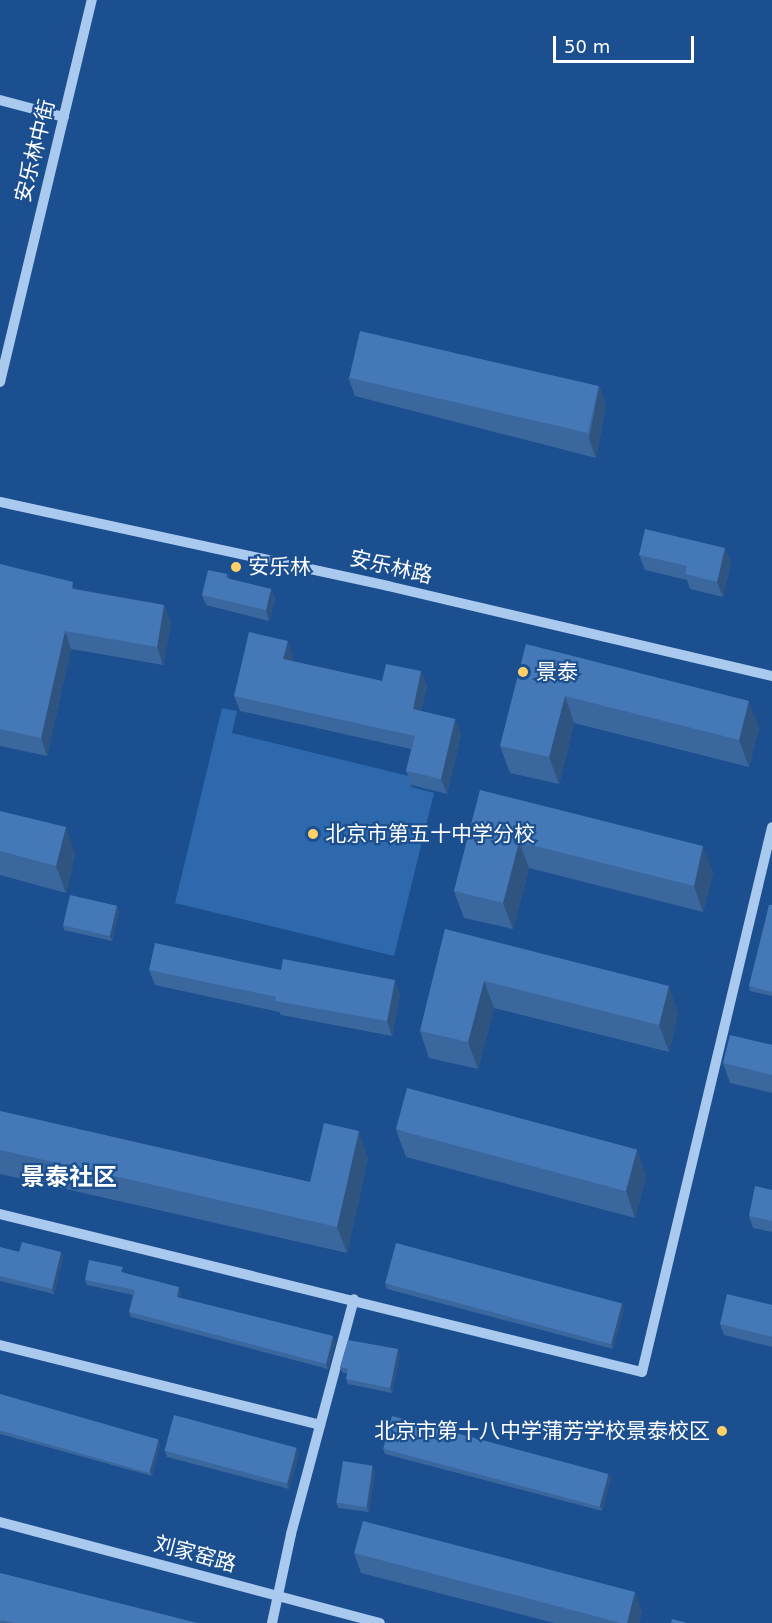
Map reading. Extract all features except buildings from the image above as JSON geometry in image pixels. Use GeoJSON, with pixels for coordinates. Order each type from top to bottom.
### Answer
{"type":"FeatureCollection","features":[{"type":"Feature","properties":{"kind":"street","name":"安乐林中街"},"geometry":{"type":"LineString","coordinates":[[0,382],[92,0]]}},
{"type":"Feature","properties":{"kind":"street"},"geometry":{"type":"LineString","coordinates":[[0,100],[64,117]]}},
{"type":"Feature","properties":{"kind":"street","name":"安乐林路"},"geometry":{"type":"LineString","coordinates":[[0,502],[388,586],[772,676]]}},
{"type":"Feature","properties":{"kind":"street"},"geometry":{"type":"LineString","coordinates":[[0,1214],[354,1299],[642,1372],[772,827]]}},
{"type":"Feature","properties":{"kind":"street"},"geometry":{"type":"LineString","coordinates":[[272,1623],[320,1425],[354,1299]]}},
{"type":"Feature","properties":{"kind":"street"},"geometry":{"type":"LineString","coordinates":[[0,1345],[320,1425]]}},
{"type":"Feature","properties":{"kind":"street","name":"刘家窑路"},"geometry":{"type":"LineString","coordinates":[[0,1522],[380,1623]]}},
{"type":"Feature","properties":{"kind":"shaded area"},"geometry":{"type":"Polygon","coordinates":[[[222,708],[237,711],[232,733],[413,777],[411,787],[434,793],[394,956],[175,903],[222,708]]]}},
{"type":"Feature","properties":{"kind":"place","name":"安乐林"},"geometry":{"type":"Point","coordinates":[236,567]}},
{"type":"Feature","properties":{"kind":"place","name":"景泰"},"geometry":{"type":"Point","coordinates":[523,672]}},
{"type":"Feature","properties":{"kind":"place","name":"北京市第五十中学分校"},"geometry":{"type":"Point","coordinates":[313,834]}},
{"type":"Feature","properties":{"kind":"place","name":"北京市第十八中学蒲芳学校景泰校区"},"geometry":{"type":"Point","coordinates":[722,1431]}},
{"type":"Feature","properties":{"kind":"district","name":"景泰社区"},"geometry":{"type":"Point","coordinates":[69,1178]}}]}
